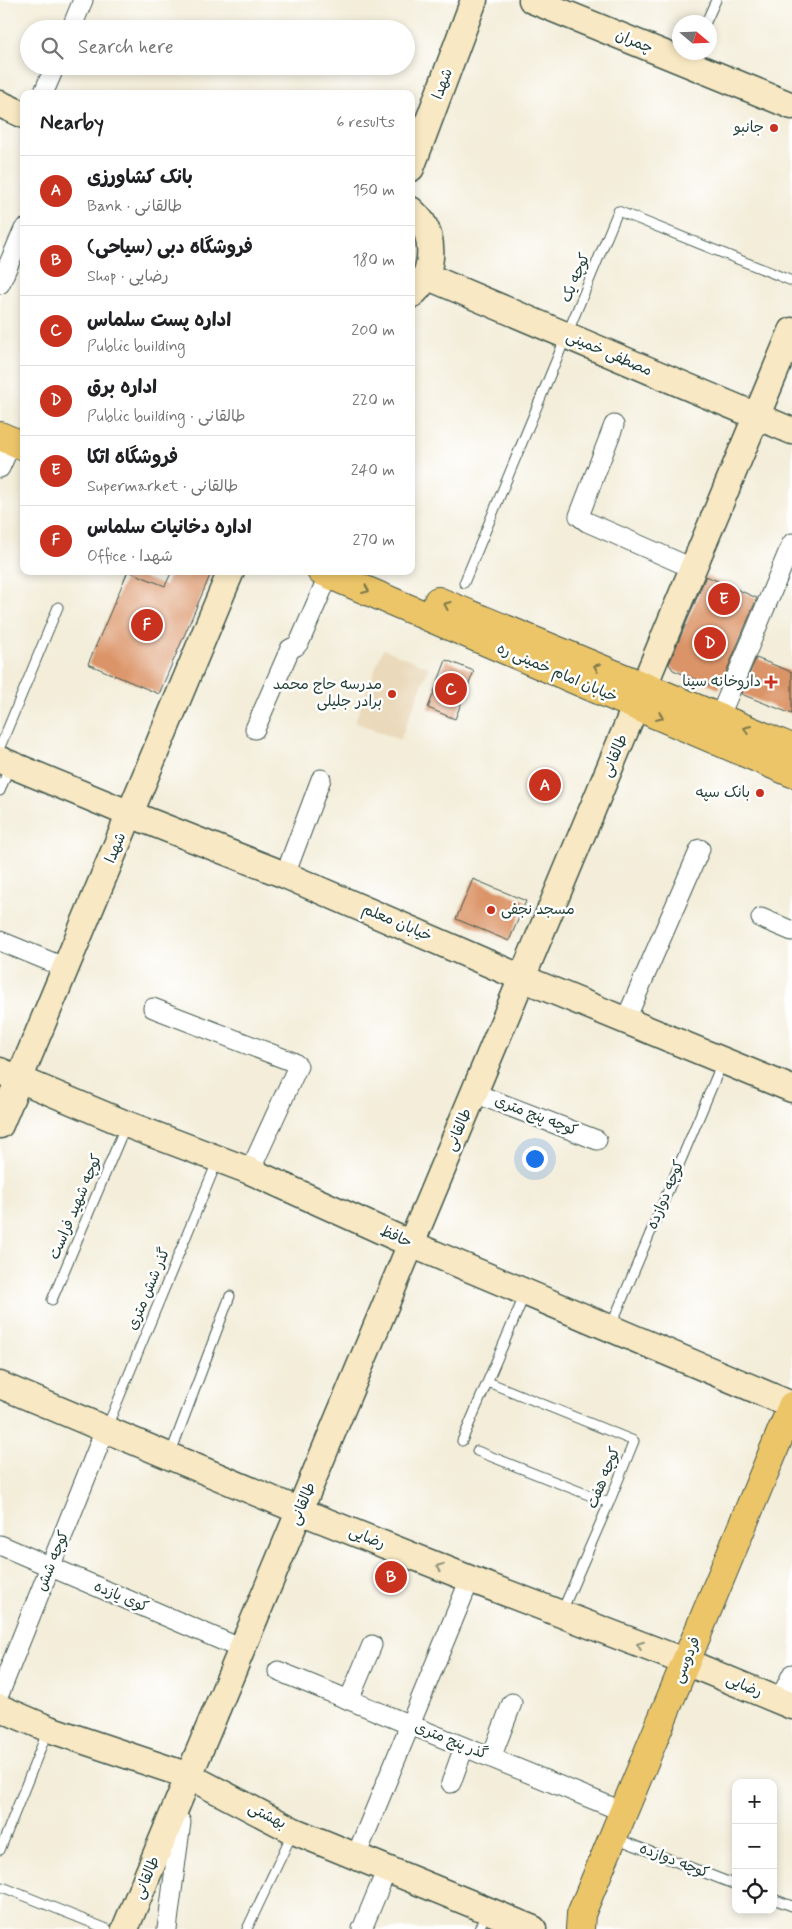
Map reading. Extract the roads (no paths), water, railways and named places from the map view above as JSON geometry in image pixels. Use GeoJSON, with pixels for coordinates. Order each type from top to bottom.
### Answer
{"type":"FeatureCollection","features":[{"type":"Feature","properties":{"kind":"main road","name":"خیابان امام خمینی ره"},"geometry":{"type":"LineString","coordinates":[[330,575],[639,697],[719,718],[792,748]]}},
{"type":"Feature","properties":{"kind":"main road","name":"خیابان امام خمینی ره"},"geometry":{"type":"LineString","coordinates":[[376,575],[639,697],[792,773]]}},
{"type":"Feature","properties":{"kind":"main road","name":"فردوسی"},"geometry":{"type":"LineString","coordinates":[[576,1924],[792,1405]]}},
{"type":"Feature","properties":{"kind":"street"},"geometry":{"type":"LineString","coordinates":[[75,20],[83,0]]}},
{"type":"Feature","properties":{"kind":"street","name":"شهدا"},"geometry":{"type":"LineString","coordinates":[[415,157],[474,0]]}},
{"type":"Feature","properties":{"kind":"street","name":"چمران"},"geometry":{"type":"LineString","coordinates":[[532,0],[672,51]]}},
{"type":"Feature","properties":{"kind":"street","name":"چمران"},"geometry":{"type":"LineString","coordinates":[[696,60],[792,106]]}},
{"type":"Feature","properties":{"kind":"street"},"geometry":{"type":"LineString","coordinates":[[45,90],[51,75]]}},
{"type":"Feature","properties":{"kind":"street"},"geometry":{"type":"LineString","coordinates":[[0,104],[20,113]]}},
{"type":"Feature","properties":{"kind":"street"},"geometry":{"type":"LineString","coordinates":[[415,215],[422,223],[429,240],[430,258],[418,285]]}},
{"type":"Feature","properties":{"kind":"street"},"geometry":{"type":"LineString","coordinates":[[0,284],[20,237]]}},
{"type":"Feature","properties":{"kind":"street","name":"مصطفی خمینی"},"geometry":{"type":"LineString","coordinates":[[418,285],[566,336],[792,431]]}},
{"type":"Feature","properties":{"kind":"street","name":"طالقانی"},"geometry":{"type":"LineString","coordinates":[[125,1929],[792,331]]}},
{"type":"Feature","properties":{"kind":"street"},"geometry":{"type":"LineString","coordinates":[[614,425],[579,516],[587,522],[692,568]]}},
{"type":"Feature","properties":{"kind":"street"},"geometry":{"type":"LineString","coordinates":[[0,468],[12,433]]}},
{"type":"Feature","properties":{"kind":"street"},"geometry":{"type":"LineString","coordinates":[[719,718],[792,543]]}},
{"type":"Feature","properties":{"kind":"street","name":"شهدا"},"geometry":{"type":"LineString","coordinates":[[0,1125],[10,1075],[66,968],[229,575]]}},
{"type":"Feature","properties":{"kind":"street"},"geometry":{"type":"LineString","coordinates":[[255,729],[290,649],[300,641],[324,575]]}},
{"type":"Feature","properties":{"kind":"street","name":"خیابان معلم"},"geometry":{"type":"LineString","coordinates":[[4,757],[130,814],[285,875],[522,978],[723,1061],[791,1086]]}},
{"type":"Feature","properties":{"kind":"street"},"geometry":{"type":"LineString","coordinates":[[285,875],[321,779]]}},
{"type":"Feature","properties":{"kind":"street"},"geometry":{"type":"LineString","coordinates":[[626,1020],[700,849]]}},
{"type":"Feature","properties":{"kind":"street"},"geometry":{"type":"LineString","coordinates":[[761,918],[792,931]]}},
{"type":"Feature","properties":{"kind":"street"},"geometry":{"type":"LineString","coordinates":[[0,941],[66,968]]}},
{"type":"Feature","properties":{"kind":"street"},"geometry":{"type":"LineString","coordinates":[[153,1008],[293,1062],[298,1066],[250,1171]]}},
{"type":"Feature","properties":{"kind":"street","name":"حافظ"},"geometry":{"type":"LineString","coordinates":[[10,1075],[126,1124],[250,1171],[411,1244],[792,1405]]}},
{"type":"Feature","properties":{"kind":"street","name":"کوچه پنج متری"},"geometry":{"type":"LineString","coordinates":[[474,1092],[597,1140]]}},
{"type":"Feature","properties":{"kind":"street","name":"رضایی"},"geometry":{"type":"LineString","coordinates":[[0,1385],[300,1511],[686,1662],[786,1704]]}},
{"type":"Feature","properties":{"kind":"street","name":"کوچه شش"},"geometry":{"type":"LineString","coordinates":[[0,1692],[105,1430]]}},
{"type":"Feature","properties":{"kind":"street","name":"کوی یازده"},"geometry":{"type":"LineString","coordinates":[[0,1545],[242,1649]]}},
{"type":"Feature","properties":{"kind":"street"},"geometry":{"type":"LineString","coordinates":[[356,1856],[470,1579]]}},
{"type":"Feature","properties":{"kind":"street"},"geometry":{"type":"LineString","coordinates":[[349,1700],[372,1645]]}},
{"type":"Feature","properties":{"kind":"street","name":"گذر پنج متری"},"geometry":{"type":"LineString","coordinates":[[278,1671],[624,1812]]}},
{"type":"Feature","properties":{"kind":"street"},"geometry":{"type":"LineString","coordinates":[[786,1704],[792,1674]]}},
{"type":"Feature","properties":{"kind":"street"},"geometry":{"type":"LineString","coordinates":[[491,1758],[512,1704]]}},
{"type":"Feature","properties":{"kind":"street","name":"بهشتی"},"geometry":{"type":"LineString","coordinates":[[0,1708],[49,1729],[189,1776],[294,1830],[387,1869],[483,1920],[532,1929]]}},
{"type":"Feature","properties":{"kind":"street"},"geometry":{"type":"LineString","coordinates":[[451,1784],[464,1747]]}},
{"type":"Feature","properties":{"kind":"street"},"geometry":{"type":"LineString","coordinates":[[167,1929],[181,1822]]}},
{"type":"Feature","properties":{"kind":"street"},"geometry":{"type":"LineString","coordinates":[[362,1929],[387,1869]]}},
{"type":"Feature","properties":{"kind":"lane"},"geometry":{"type":"LineString","coordinates":[[709,15],[716,0]]}},
{"type":"Feature","properties":{"kind":"lane","name":"کوچه یک"},"geometry":{"type":"LineString","coordinates":[[464,583],[618,211],[792,281]]}},
{"type":"Feature","properties":{"kind":"lane"},"geometry":{"type":"LineString","coordinates":[[0,790],[4,757],[58,608]]}},
{"type":"Feature","properties":{"kind":"lane","name":"کوچه دوازده"},"geometry":{"type":"LineString","coordinates":[[610,1328],[723,1061]]}},
{"type":"Feature","properties":{"kind":"lane","name":"کوچه شهید فراست"},"geometry":{"type":"LineString","coordinates":[[52,1300],[126,1124]]}},
{"type":"Feature","properties":{"kind":"lane","name":"گذر شش متری"},"geometry":{"type":"LineString","coordinates":[[105,1430],[218,1159]]}},
{"type":"Feature","properties":{"kind":"lane"},"geometry":{"type":"LineString","coordinates":[[462,1441],[525,1292]]}},
{"type":"Feature","properties":{"kind":"lane"},"geometry":{"type":"LineString","coordinates":[[169,1457],[230,1296]]}},
{"type":"Feature","properties":{"kind":"lane","name":"کوچه هفت"},"geometry":{"type":"LineString","coordinates":[[488,1382],[634,1441],[561,1614]]}},
{"type":"Feature","properties":{"kind":"lane"},"geometry":{"type":"LineString","coordinates":[[477,1451],[609,1503]]}},
{"type":"Feature","properties":{"kind":"lane"},"geometry":{"type":"LineString","coordinates":[[0,1850],[49,1729]]}},
{"type":"Feature","properties":{"kind":"lane"},"geometry":{"type":"LineString","coordinates":[[247,1929],[294,1830]]}},
{"type":"Feature","properties":{"kind":"lane","name":"کوچه دوازده"},"geometry":{"type":"LineString","coordinates":[[613,1838],[732,1883]]}},
{"type":"Feature","properties":{"kind":"lane"},"geometry":{"type":"LineString","coordinates":[[0,1886],[107,1929]]}},
{"type":"Feature","properties":{"kind":"lane"},"geometry":{"type":"LineString","coordinates":[[777,1900],[792,1906]]}},
{"type":"Feature","properties":{"kind":"place","name":"جانبو"},"geometry":{"type":"Point","coordinates":[774,128]}},
{"type":"Feature","properties":{"kind":"place","name":"فروشگاه اتکا"},"geometry":{"type":"Point","coordinates":[724,599]}},
{"type":"Feature","properties":{"kind":"place","name":"اداره دخانیات سلماس"},"geometry":{"type":"Point","coordinates":[147,625]}},
{"type":"Feature","properties":{"kind":"place","name":"اداره برق"},"geometry":{"type":"Point","coordinates":[710,643]}},
{"type":"Feature","properties":{"kind":"place","name":"داروخانه سینا"},"geometry":{"type":"Point","coordinates":[771,682]}},
{"type":"Feature","properties":{"kind":"place","name":"اداره پست سلماس"},"geometry":{"type":"Point","coordinates":[451,689]}},
{"type":"Feature","properties":{"kind":"place","name":"مدرسه حاج محمد برادر جلیلی"},"geometry":{"type":"Point","coordinates":[392,694]}},
{"type":"Feature","properties":{"kind":"place","name":"بانک کشاورزی"},"geometry":{"type":"Point","coordinates":[545,785]}},
{"type":"Feature","properties":{"kind":"place","name":"بانک سپه"},"geometry":{"type":"Point","coordinates":[760,793]}},
{"type":"Feature","properties":{"kind":"place","name":"مسجد نجفی"},"geometry":{"type":"Point","coordinates":[491,910]}},
{"type":"Feature","properties":{"kind":"place","name":"فروشگاه دبی (سیاحی)"},"geometry":{"type":"Point","coordinates":[391,1577]}}]}
